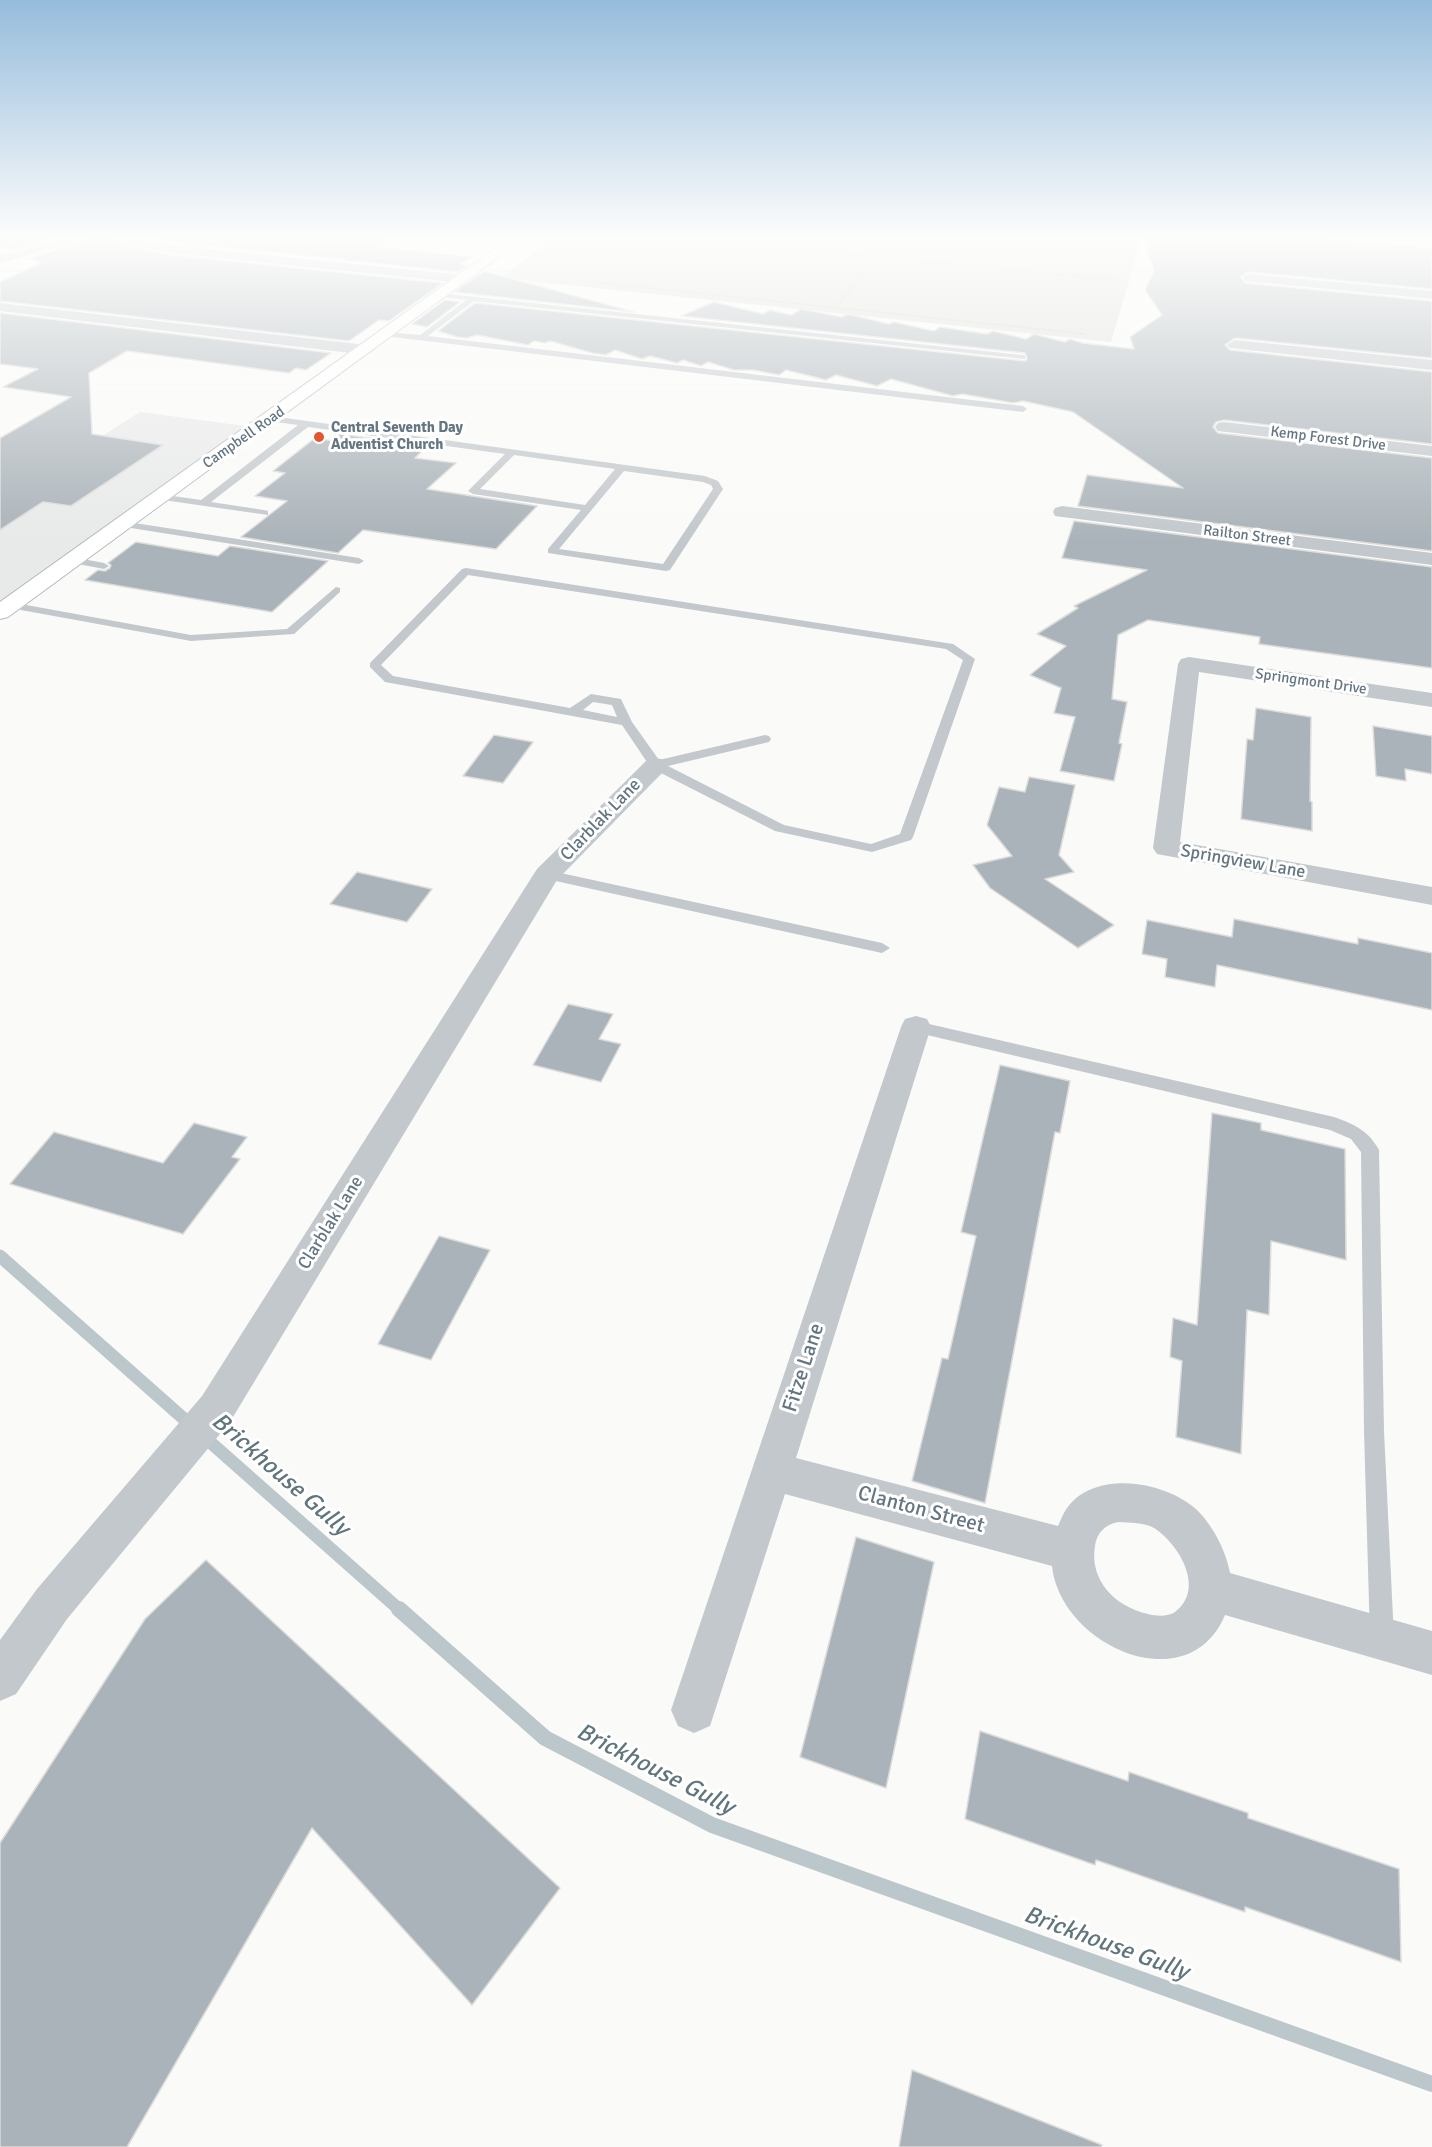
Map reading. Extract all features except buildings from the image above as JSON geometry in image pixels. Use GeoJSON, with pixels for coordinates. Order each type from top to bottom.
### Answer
{"type":"FeatureCollection","features":[{"type":"Feature","properties":{"kind":"street"},"geometry":{"type":"LineString","coordinates":[[283,340],[367,350]]}},
{"type":"Feature","properties":{"kind":"street","name":"Campbell Road"},"geometry":{"type":"LineString","coordinates":[[5,608],[379,340]]}},
{"type":"Feature","properties":{"kind":"street"},"geometry":{"type":"LineString","coordinates":[[1236,345],[1432,365]]}},
{"type":"Feature","properties":{"kind":"street","name":"Kemp Forest Drive"},"geometry":{"type":"LineString","coordinates":[[1224,427],[1432,451]]}},
{"type":"Feature","properties":{"kind":"street","name":"Railton Street"},"geometry":{"type":"LineString","coordinates":[[1062,512],[1432,559]]}},
{"type":"Feature","properties":{"kind":"street","name":"Springmont Drive"},"geometry":{"type":"LineString","coordinates":[[1189,664],[1432,700]]}},
{"type":"Feature","properties":{"kind":"street","name":"Springview Lane"},"geometry":{"type":"LineString","coordinates":[[1189,664],[1166,848],[1432,896]]}},
{"type":"Feature","properties":{"kind":"street","name":"Clarblak Lane"},"geometry":{"type":"LineString","coordinates":[[0,1678],[52,1604],[216,1408],[547,875],[656,765]]}},
{"type":"Feature","properties":{"kind":"street","name":"Fitze Lane"},"geometry":{"type":"LineString","coordinates":[[694,1710],[916,1027]]}},
{"type":"Feature","properties":{"kind":"street","name":"Clanton Street"},"geometry":{"type":"LineString","coordinates":[[771,1471],[1071,1550]]}},
{"type":"Feature","properties":{"kind":"street"},"geometry":{"type":"LineString","coordinates":[[1118,1502],[1144,1503],[1171,1516],[1193,1536],[1207,1561],[1211,1589],[1204,1613],[1187,1630],[1163,1638],[1136,1635],[1109,1623],[1088,1602],[1074,1576],[1071,1550],[1078,1526],[1094,1509],[1118,1502]]}},
{"type":"Feature","properties":{"kind":"street"},"geometry":{"type":"LineString","coordinates":[[1211,1589],[1432,1653]]}},
{"type":"Feature","properties":{"kind":"lane"},"geometry":{"type":"LineString","coordinates":[[430,340],[1023,409]]}},
{"type":"Feature","properties":{"kind":"lane"},"geometry":{"type":"LineString","coordinates":[[866,340],[1022,357]]}},
{"type":"Feature","properties":{"kind":"lane"},"geometry":{"type":"LineString","coordinates":[[271,419],[705,479],[715,483],[718,489],[666,568],[552,551],[621,468]]}},
{"type":"Feature","properties":{"kind":"lane"},"geometry":{"type":"LineString","coordinates":[[202,504],[306,424]]}},
{"type":"Feature","properties":{"kind":"lane"},"geometry":{"type":"LineString","coordinates":[[511,453],[473,491],[588,508]]}},
{"type":"Feature","properties":{"kind":"lane"},"geometry":{"type":"LineString","coordinates":[[159,497],[264,513]]}},
{"type":"Feature","properties":{"kind":"lane"},"geometry":{"type":"LineString","coordinates":[[122,524],[359,561]]}},
{"type":"Feature","properties":{"kind":"lane"},"geometry":{"type":"LineString","coordinates":[[72,560],[104,566]]}},
{"type":"Feature","properties":{"kind":"lane"},"geometry":{"type":"LineString","coordinates":[[573,712],[591,698],[617,702],[626,722],[656,765],[780,828],[872,848],[906,837],[969,659],[949,646],[466,572],[374,664],[389,679],[626,722]]}},
{"type":"Feature","properties":{"kind":"lane"},"geometry":{"type":"LineString","coordinates":[[5,608],[190,638],[290,632],[336,590]]}},
{"type":"Feature","properties":{"kind":"lane"},"geometry":{"type":"LineString","coordinates":[[656,765],[765,739]]}},
{"type":"Feature","properties":{"kind":"lane"},"geometry":{"type":"LineString","coordinates":[[547,875],[882,948]]}},
{"type":"Feature","properties":{"kind":"lane"},"geometry":{"type":"LineString","coordinates":[[916,1027],[1334,1124],[1357,1134],[1370,1150],[1374,1431],[1382,1639]]}},
{"type":"Feature","properties":{"kind":"shaded area"},"geometry":{"type":"Polygon","coordinates":[[[140,412],[245,426],[0,602],[0,501],[140,412]]]}},
{"type":"Feature","properties":{"kind":"waterway","name":"Brickhouse Gully"},"geometry":{"type":"LineString","coordinates":[[0,1256],[401,1611]]}},
{"type":"Feature","properties":{"kind":"waterway","name":"Brickhouse Gully"},"geometry":{"type":"LineString","coordinates":[[399,1609],[545,1738],[712,1825],[1432,2084]]}},
{"type":"Feature","properties":{"kind":"place","name":"Central Seventh Day Adventist Church"},"geometry":{"type":"Point","coordinates":[319,437]}}]}
